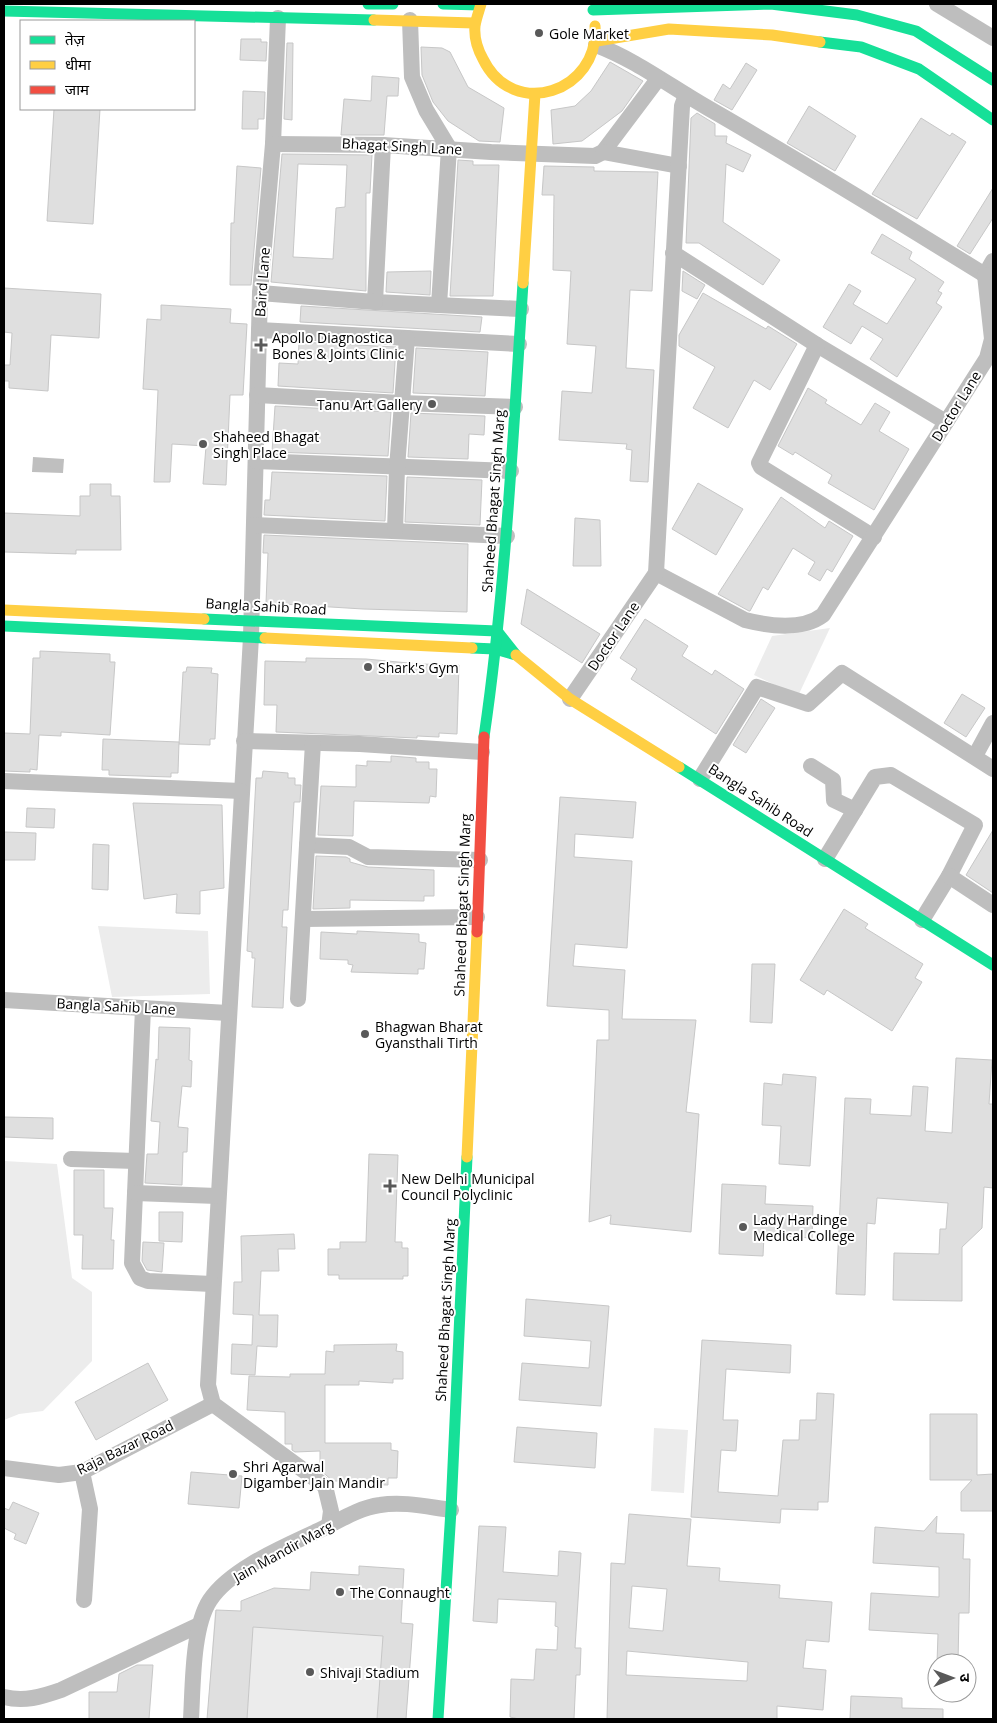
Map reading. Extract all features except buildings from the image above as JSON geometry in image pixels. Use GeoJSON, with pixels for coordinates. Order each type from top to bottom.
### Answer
{"type":"FeatureCollection","features":[{"type":"Feature","properties":{"kind":"street"},"geometry":{"type":"LineString","coordinates":[[368,4],[393,4]]}},
{"type":"Feature","properties":{"kind":"street"},"geometry":{"type":"LineString","coordinates":[[443,4],[480,4],[474,23],[475,44],[482,64],[491,74],[514,90],[535,94],[554,91],[572,82],[586,67],[597,43],[592,7],[771,4],[857,14],[916,31],[993,80]]}},
{"type":"Feature","properties":{"kind":"street"},"geometry":{"type":"LineString","coordinates":[[938,4],[993,38]]}},
{"type":"Feature","properties":{"kind":"street"},"geometry":{"type":"LineString","coordinates":[[4,11],[474,23]]}},
{"type":"Feature","properties":{"kind":"street","name":"Baird Lane"},"geometry":{"type":"LineString","coordinates":[[213,1404],[208,1386],[212,1284],[252,620],[260,293],[273,144],[278,18]]}},
{"type":"Feature","properties":{"kind":"street"},"geometry":{"type":"LineString","coordinates":[[410,20],[412,77],[426,110],[449,148],[439,306]]}},
{"type":"Feature","properties":{"kind":"street"},"geometry":{"type":"LineString","coordinates":[[597,43],[669,29],[772,35],[861,47],[919,69],[993,120]]}},
{"type":"Feature","properties":{"kind":"street","name":"Doctor Lane"},"geometry":{"type":"LineString","coordinates":[[570,699],[656,573],[745,620],[760,624],[803,625],[813,623],[823,615],[987,358],[993,339],[989,268],[658,79],[629,58],[597,43]]}},
{"type":"Feature","properties":{"kind":"street"},"geometry":{"type":"LineString","coordinates":[[603,152],[658,79]]}},
{"type":"Feature","properties":{"kind":"street","name":"Shaheed Bhagat Singh Marg"},"geometry":{"type":"LineString","coordinates":[[438,1719],[451,1510],[480,860],[482,752],[507,536],[535,94]]}},
{"type":"Feature","properties":{"kind":"street"},"geometry":{"type":"LineString","coordinates":[[656,573],[682,106],[686,95]]}},
{"type":"Feature","properties":{"kind":"street","name":"Bhagat Singh Lane"},"geometry":{"type":"LineString","coordinates":[[273,144],[383,144],[491,152],[584,156],[603,152],[679,166]]}},
{"type":"Feature","properties":{"kind":"street"},"geometry":{"type":"LineString","coordinates":[[375,302],[383,144]]}},
{"type":"Feature","properties":{"kind":"street"},"geometry":{"type":"LineString","coordinates":[[673,253],[817,345],[946,422]]}},
{"type":"Feature","properties":{"kind":"street"},"geometry":{"type":"LineString","coordinates":[[260,293],[439,306],[521,309]]}},
{"type":"Feature","properties":{"kind":"street"},"geometry":{"type":"LineString","coordinates":[[259,330],[519,344]]}},
{"type":"Feature","properties":{"kind":"street"},"geometry":{"type":"LineString","coordinates":[[395,531],[401,403],[407,338]]}},
{"type":"Feature","properties":{"kind":"street"},"geometry":{"type":"LineString","coordinates":[[817,345],[759,463],[761,468],[874,537]]}},
{"type":"Feature","properties":{"kind":"street"},"geometry":{"type":"LineString","coordinates":[[257,394],[401,403],[515,407]]}},
{"type":"Feature","properties":{"kind":"street"},"geometry":{"type":"LineString","coordinates":[[256,461],[511,472]]}},
{"type":"Feature","properties":{"kind":"street"},"geometry":{"type":"LineString","coordinates":[[254,525],[507,536]]}},
{"type":"Feature","properties":{"kind":"street","name":"Bangla Sahib Road"},"geometry":{"type":"LineString","coordinates":[[4,610],[497,631],[516,655],[570,699],[700,778],[993,965]]}},
{"type":"Feature","properties":{"kind":"street","name":"Bangla Sahib Road"},"geometry":{"type":"LineString","coordinates":[[4,626],[495,649],[516,655]]}},
{"type":"Feature","properties":{"kind":"street"},"geometry":{"type":"LineString","coordinates":[[700,778],[758,687],[808,704],[842,673],[993,769]]}},
{"type":"Feature","properties":{"kind":"street"},"geometry":{"type":"LineString","coordinates":[[975,756],[993,723]]}},
{"type":"Feature","properties":{"kind":"street"},"geometry":{"type":"LineString","coordinates":[[244,741],[482,752]]}},
{"type":"Feature","properties":{"kind":"street"},"geometry":{"type":"LineString","coordinates":[[298,999],[314,743]]}},
{"type":"Feature","properties":{"kind":"street"},"geometry":{"type":"LineString","coordinates":[[811,766],[833,780],[834,800],[855,810]]}},
{"type":"Feature","properties":{"kind":"street"},"geometry":{"type":"LineString","coordinates":[[825,859],[875,777],[891,775],[975,825],[949,876],[922,920]]}},
{"type":"Feature","properties":{"kind":"street"},"geometry":{"type":"LineString","coordinates":[[4,781],[241,791]]}},
{"type":"Feature","properties":{"kind":"street"},"geometry":{"type":"LineString","coordinates":[[307,845],[349,847],[368,857],[480,860]]}},
{"type":"Feature","properties":{"kind":"street"},"geometry":{"type":"LineString","coordinates":[[949,876],[993,905]]}},
{"type":"Feature","properties":{"kind":"street"},"geometry":{"type":"LineString","coordinates":[[303,918],[477,917]]}},
{"type":"Feature","properties":{"kind":"street","name":"Bangla Sahib Lane"},"geometry":{"type":"LineString","coordinates":[[4,1000],[228,1013]]}},
{"type":"Feature","properties":{"kind":"street"},"geometry":{"type":"LineString","coordinates":[[143,1008],[132,1263],[135,1272],[140,1278],[148,1281],[212,1284]]}},
{"type":"Feature","properties":{"kind":"street"},"geometry":{"type":"LineString","coordinates":[[71,1159],[136,1161]]}},
{"type":"Feature","properties":{"kind":"street"},"geometry":{"type":"LineString","coordinates":[[135,1193],[217,1196]]}},
{"type":"Feature","properties":{"kind":"street"},"geometry":{"type":"LineString","coordinates":[[213,1404],[292,1464],[325,1486],[331,1511],[329,1526]]}},
{"type":"Feature","properties":{"kind":"street","name":"Raja Bazar Road"},"geometry":{"type":"LineString","coordinates":[[4,1468],[60,1475],[82,1472],[213,1404]]}},
{"type":"Feature","properties":{"kind":"street"},"geometry":{"type":"LineString","coordinates":[[82,1472],[87,1490],[90,1518],[84,1600]]}},
{"type":"Feature","properties":{"kind":"street","name":"Jain Mandir Marg"},"geometry":{"type":"LineString","coordinates":[[191,1719],[199,1625],[210,1600],[230,1580],[274,1553],[354,1512],[380,1505],[403,1504],[451,1510]]}},
{"type":"Feature","properties":{"kind":"street"},"geometry":{"type":"LineString","coordinates":[[4,1697],[17,1700],[39,1698],[61,1690],[199,1625]]}},
{"type":"Feature","properties":{"kind":"shaded area"},"geometry":{"type":"Polygon","coordinates":[[[33,457],[64,459],[63,473],[32,472],[33,457]]]}},
{"type":"Feature","properties":{"kind":"shaded area"},"geometry":{"type":"Polygon","coordinates":[[[830,628],[798,696],[754,675],[772,636],[830,628]]]}},
{"type":"Feature","properties":{"kind":"shaded area"},"geometry":{"type":"Polygon","coordinates":[[[98,926],[208,931],[210,994],[112,997],[98,926]]]}},
{"type":"Feature","properties":{"kind":"shaded area"},"geometry":{"type":"Polygon","coordinates":[[[4,1161],[57,1164],[72,1278],[92,1292],[92,1361],[43,1411],[19,1414],[4,1420],[4,1161]]]}},
{"type":"Feature","properties":{"kind":"shaded area"},"geometry":{"type":"Polygon","coordinates":[[[654,1428],[688,1430],[684,1493],[651,1491],[654,1428]]]}},
{"type":"Feature","properties":{"kind":"shaded area","name":"Shivaji Stadium"},"geometry":{"type":"Polygon","coordinates":[[[215,1610],[413,1624],[406,1719],[207,1719],[215,1610]]]}},
{"type":"Feature","properties":{"kind":"traffic: fast"},"geometry":{"type":"LineString","coordinates":[[368,4],[393,4]]}},
{"type":"Feature","properties":{"kind":"traffic: fast"},"geometry":{"type":"LineString","coordinates":[[443,4],[480,5]]}},
{"type":"Feature","properties":{"kind":"traffic: fast"},"geometry":{"type":"LineString","coordinates":[[593,10],[771,4],[857,15],[916,31],[993,80]]}},
{"type":"Feature","properties":{"kind":"traffic: fast"},"geometry":{"type":"LineString","coordinates":[[4,11],[374,20]]}},
{"type":"Feature","properties":{"kind":"traffic: fast"},"geometry":{"type":"LineString","coordinates":[[820,42],[861,47],[919,69],[993,120]]}},
{"type":"Feature","properties":{"kind":"traffic: fast"},"geometry":{"type":"LineString","coordinates":[[484,737],[492,680],[503,567],[523,283]]}},
{"type":"Feature","properties":{"kind":"traffic: fast"},"geometry":{"type":"LineString","coordinates":[[204,619],[497,631],[516,655],[495,649],[472,648]]}},
{"type":"Feature","properties":{"kind":"traffic: fast"},"geometry":{"type":"LineString","coordinates":[[4,626],[265,638]]}},
{"type":"Feature","properties":{"kind":"traffic: fast"},"geometry":{"type":"LineString","coordinates":[[679,767],[993,965]]}},
{"type":"Feature","properties":{"kind":"traffic: fast"},"geometry":{"type":"LineString","coordinates":[[438,1719],[451,1510],[467,1157]]}},
{"type":"Feature","properties":{"kind":"traffic: slow"},"geometry":{"type":"LineString","coordinates":[[481,4],[475,30],[479,52],[483,59],[497,78],[514,89],[533,93],[552,90],[570,82],[584,68],[593,49],[595,26]]}},
{"type":"Feature","properties":{"kind":"traffic: slow"},"geometry":{"type":"LineString","coordinates":[[374,20],[474,23]]}},
{"type":"Feature","properties":{"kind":"traffic: slow"},"geometry":{"type":"LineString","coordinates":[[597,41],[669,29],[772,35],[820,42]]}},
{"type":"Feature","properties":{"kind":"traffic: slow"},"geometry":{"type":"LineString","coordinates":[[523,283],[535,94]]}},
{"type":"Feature","properties":{"kind":"traffic: slow"},"geometry":{"type":"LineString","coordinates":[[4,610],[204,619]]}},
{"type":"Feature","properties":{"kind":"traffic: slow"},"geometry":{"type":"LineString","coordinates":[[265,638],[472,648]]}},
{"type":"Feature","properties":{"kind":"traffic: slow"},"geometry":{"type":"LineString","coordinates":[[516,655],[570,699],[679,767]]}},
{"type":"Feature","properties":{"kind":"traffic: slow"},"geometry":{"type":"LineString","coordinates":[[467,1157],[477,932]]}},
{"type":"Feature","properties":{"kind":"traffic: jam"},"geometry":{"type":"LineString","coordinates":[[477,932],[484,737]]}},
{"type":"Feature","properties":{"kind":"place","name":"Gole Market"},"geometry":{"type":"Point","coordinates":[539,33]}},
{"type":"Feature","properties":{"kind":"place","name":"Apollo Diagnostica Bones & Joints Clinic"},"geometry":{"type":"Point","coordinates":[261,345]}},
{"type":"Feature","properties":{"kind":"place","name":"Tanu Art Gallery"},"geometry":{"type":"Point","coordinates":[432,404]}},
{"type":"Feature","properties":{"kind":"place","name":"Shaheed Bhagat Singh Place"},"geometry":{"type":"Point","coordinates":[203,444]}},
{"type":"Feature","properties":{"kind":"place","name":"Shark's Gym"},"geometry":{"type":"Point","coordinates":[368,667]}},
{"type":"Feature","properties":{"kind":"place","name":"Bhagwan Bharat Gyansthali Tirth"},"geometry":{"type":"Point","coordinates":[365,1034]}},
{"type":"Feature","properties":{"kind":"place","name":"New Delhi Municipal Council Polyclinic"},"geometry":{"type":"Point","coordinates":[390,1186]}},
{"type":"Feature","properties":{"kind":"place","name":"Lady Hardinge Medical College"},"geometry":{"type":"Point","coordinates":[743,1227]}},
{"type":"Feature","properties":{"kind":"place","name":"Shri Agarwal Digamber Jain Mandir"},"geometry":{"type":"Point","coordinates":[233,1474]}},
{"type":"Feature","properties":{"kind":"place","name":"The Connaught"},"geometry":{"type":"Point","coordinates":[340,1592]}},
{"type":"Feature","properties":{"kind":"place","name":"Shivaji Stadium"},"geometry":{"type":"Point","coordinates":[310,1672]}}]}
